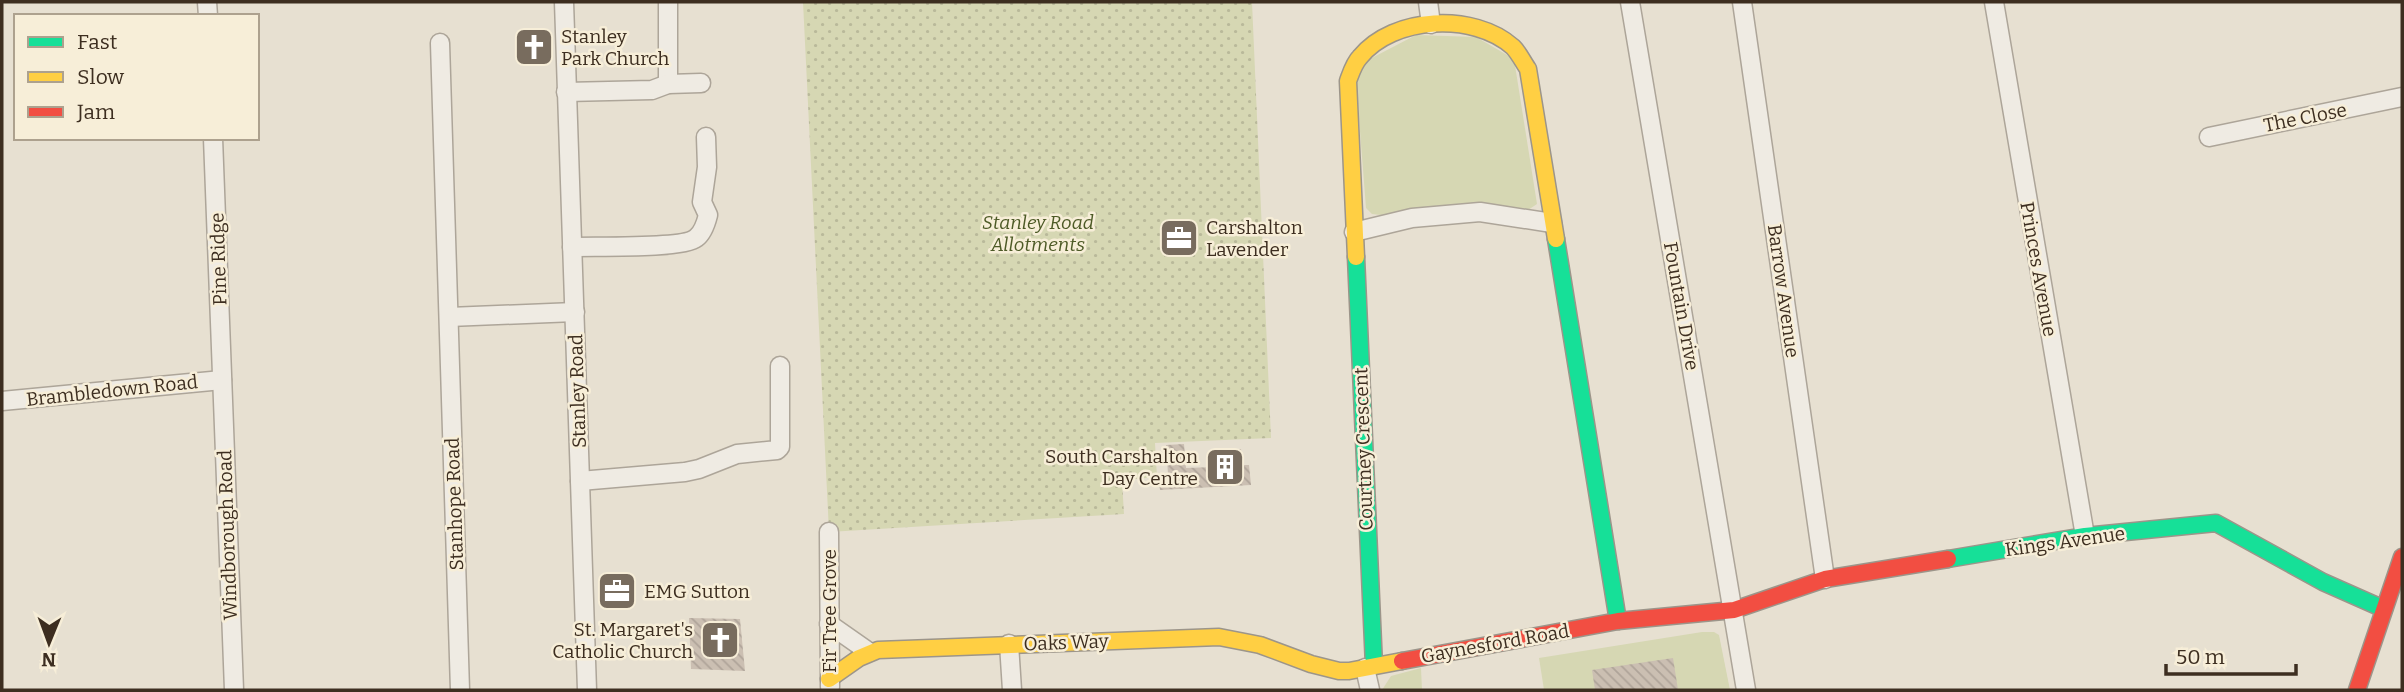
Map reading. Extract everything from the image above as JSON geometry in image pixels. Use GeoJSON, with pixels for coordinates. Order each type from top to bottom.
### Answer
{"type":"FeatureCollection","features":[{"type":"Feature","properties":{"kind":"street","name":"Stanley Road"},"geometry":{"type":"LineString","coordinates":[[564,2],[587,690]]}},
{"type":"Feature","properties":{"kind":"street"},"geometry":{"type":"LineString","coordinates":[[668,2],[668,84]]}},
{"type":"Feature","properties":{"kind":"street"},"geometry":{"type":"LineString","coordinates":[[1429,2],[1431,24]]}},
{"type":"Feature","properties":{"kind":"street","name":"Fountain Drive"},"geometry":{"type":"LineString","coordinates":[[1630,2],[1746,690]]}},
{"type":"Feature","properties":{"kind":"street","name":"Barrow Avenue"},"geometry":{"type":"LineString","coordinates":[[1742,2],[1825,579]]}},
{"type":"Feature","properties":{"kind":"street","name":"Princes Avenue"},"geometry":{"type":"LineString","coordinates":[[1994,2],[2085,536]]}},
{"type":"Feature","properties":{"kind":"street","name":"Courtney Crescent"},"geometry":{"type":"LineString","coordinates":[[1369,667],[1347,92],[1350,69],[1362,52],[1407,29],[1431,24],[1460,24],[1490,33],[1510,44],[1524,61],[1529,77],[1618,621]]}},
{"type":"Feature","properties":{"kind":"street","name":"Stanhope Road"},"geometry":{"type":"LineString","coordinates":[[440,43],[460,690]]}},
{"type":"Feature","properties":{"kind":"street"},"geometry":{"type":"LineString","coordinates":[[566,92],[652,90],[668,84],[701,83]]}},
{"type":"Feature","properties":{"kind":"street","name":"The Close"},"geometry":{"type":"LineString","coordinates":[[2208,136],[2402,97]]}},
{"type":"Feature","properties":{"kind":"street"},"geometry":{"type":"LineString","coordinates":[[572,247],[675,244],[694,240],[699,236],[708,215],[702,202],[707,167],[705,137]]}},
{"type":"Feature","properties":{"kind":"street","name":"Pine Ridge"},"geometry":{"type":"LineString","coordinates":[[213,140],[222,380]]}},
{"type":"Feature","properties":{"kind":"street"},"geometry":{"type":"LineString","coordinates":[[1354,232],[1412,218],[1449,214],[1498,214],[1552,223]]}},
{"type":"Feature","properties":{"kind":"street"},"geometry":{"type":"LineString","coordinates":[[449,317],[575,312]]}},
{"type":"Feature","properties":{"kind":"street"},"geometry":{"type":"LineString","coordinates":[[580,481],[699,470],[737,454],[777,450],[780,447],[780,366]]}},
{"type":"Feature","properties":{"kind":"street","name":"Brambledown Road"},"geometry":{"type":"LineString","coordinates":[[2,401],[222,380]]}},
{"type":"Feature","properties":{"kind":"street","name":"Windborough Road"},"geometry":{"type":"LineString","coordinates":[[222,380],[234,690]]}},
{"type":"Feature","properties":{"kind":"street","name":"Kings Avenue"},"geometry":{"type":"LineString","coordinates":[[1734,610],[1825,579],[2085,536],[2216,523],[2323,582],[2384,609]]}},
{"type":"Feature","properties":{"kind":"street","name":"Fir Tree Grove"},"geometry":{"type":"LineString","coordinates":[[829,532],[830,685]]}},
{"type":"Feature","properties":{"kind":"street"},"geometry":{"type":"LineString","coordinates":[[2357,690],[2402,557]]}},
{"type":"Feature","properties":{"kind":"street","name":"Gaynesford Road"},"geometry":{"type":"LineString","coordinates":[[1262,645],[1327,670],[1349,671],[1618,621],[1734,610]]}},
{"type":"Feature","properties":{"kind":"street"},"geometry":{"type":"LineString","coordinates":[[829,624],[869,652]]}},
{"type":"Feature","properties":{"kind":"street","name":"Oaks Way"},"geometry":{"type":"LineString","coordinates":[[830,685],[869,652],[878,650],[1219,637],[1236,638],[1262,645]]}},
{"type":"Feature","properties":{"kind":"street"},"geometry":{"type":"LineString","coordinates":[[1009,644],[1012,690]]}},
{"type":"Feature","properties":{"kind":"street"},"geometry":{"type":"LineString","coordinates":[[1369,667],[1370,690]]}},
{"type":"Feature","properties":{"kind":"green space","name":"Stanley Road Allotments"},"geometry":{"type":"Polygon","coordinates":[[[803,2],[1252,2],[1271,438],[1155,443],[1157,477],[1122,480],[1124,514],[829,532],[803,2]]]}},
{"type":"Feature","properties":{"kind":"green space"},"geometry":{"type":"Polygon","coordinates":[[[1416,35],[1476,37],[1514,59],[1537,204],[1528,210],[1492,205],[1381,215],[1372,214],[1366,208],[1356,80],[1364,62],[1416,35]]]}},
{"type":"Feature","properties":{"kind":"green space"},"geometry":{"type":"Polygon","coordinates":[[[1702,632],[1719,635],[1730,690],[1544,690],[1539,658],[1702,632]]]}},
{"type":"Feature","properties":{"kind":"green space"},"geometry":{"type":"Polygon","coordinates":[[[1421,668],[1422,690],[1382,690],[1391,676],[1421,668]]]}},
{"type":"Feature","properties":{"kind":"building","name":"South Carshalton Day Centre"},"geometry":{"type":"Polygon","coordinates":[[[1184,444],[1186,468],[1214,467],[1212,451],[1241,449],[1243,465],[1249,465],[1251,485],[1160,490],[1158,475],[1168,474],[1166,445],[1184,444]]]}},
{"type":"Feature","properties":{"kind":"building"},"geometry":{"type":"Polygon","coordinates":[[[689,618],[740,619],[745,671],[691,669],[689,618]]]}},
{"type":"Feature","properties":{"kind":"building"},"geometry":{"type":"Polygon","coordinates":[[[1673,658],[1678,690],[1595,690],[1592,670],[1673,658]]]}},
{"type":"Feature","properties":{"kind":"traffic: fast"},"geometry":{"type":"LineString","coordinates":[[1556,239],[1618,621]]}},
{"type":"Feature","properties":{"kind":"traffic: fast"},"geometry":{"type":"LineString","coordinates":[[1356,257],[1374,666]]}},
{"type":"Feature","properties":{"kind":"traffic: fast"},"geometry":{"type":"LineString","coordinates":[[1948,559],[2085,536],[2216,523],[2323,582],[2384,609]]}},
{"type":"Feature","properties":{"kind":"traffic: slow"},"geometry":{"type":"LineString","coordinates":[[1356,257],[1348,81],[1358,59],[1374,43],[1392,33],[1434,24],[1456,24],[1497,36],[1513,47],[1528,69],[1556,239]]}},
{"type":"Feature","properties":{"kind":"traffic: slow"},"geometry":{"type":"LineString","coordinates":[[829,679],[859,658],[878,650],[1219,637],[1260,645],[1311,664],[1339,671],[1402,661]]}},
{"type":"Feature","properties":{"kind":"traffic: jam"},"geometry":{"type":"LineString","coordinates":[[2357,690],[2402,557]]}},
{"type":"Feature","properties":{"kind":"traffic: jam"},"geometry":{"type":"LineString","coordinates":[[1402,661],[1618,621],[1734,610],[1825,579],[1948,559]]}},
{"type":"Feature","properties":{"kind":"place","name":"Stanley Park Church"},"geometry":{"type":"Point","coordinates":[534,47]}},
{"type":"Feature","properties":{"kind":"place","name":"Carshalton Lavender"},"geometry":{"type":"Point","coordinates":[1179,238]}},
{"type":"Feature","properties":{"kind":"place","name":"South Carshalton Day Centre"},"geometry":{"type":"Point","coordinates":[1225,467]}},
{"type":"Feature","properties":{"kind":"place","name":"EMG Sutton"},"geometry":{"type":"Point","coordinates":[617,591]}},
{"type":"Feature","properties":{"kind":"place","name":"St. Margaret's Catholic Church"},"geometry":{"type":"Point","coordinates":[720,640]}}]}
